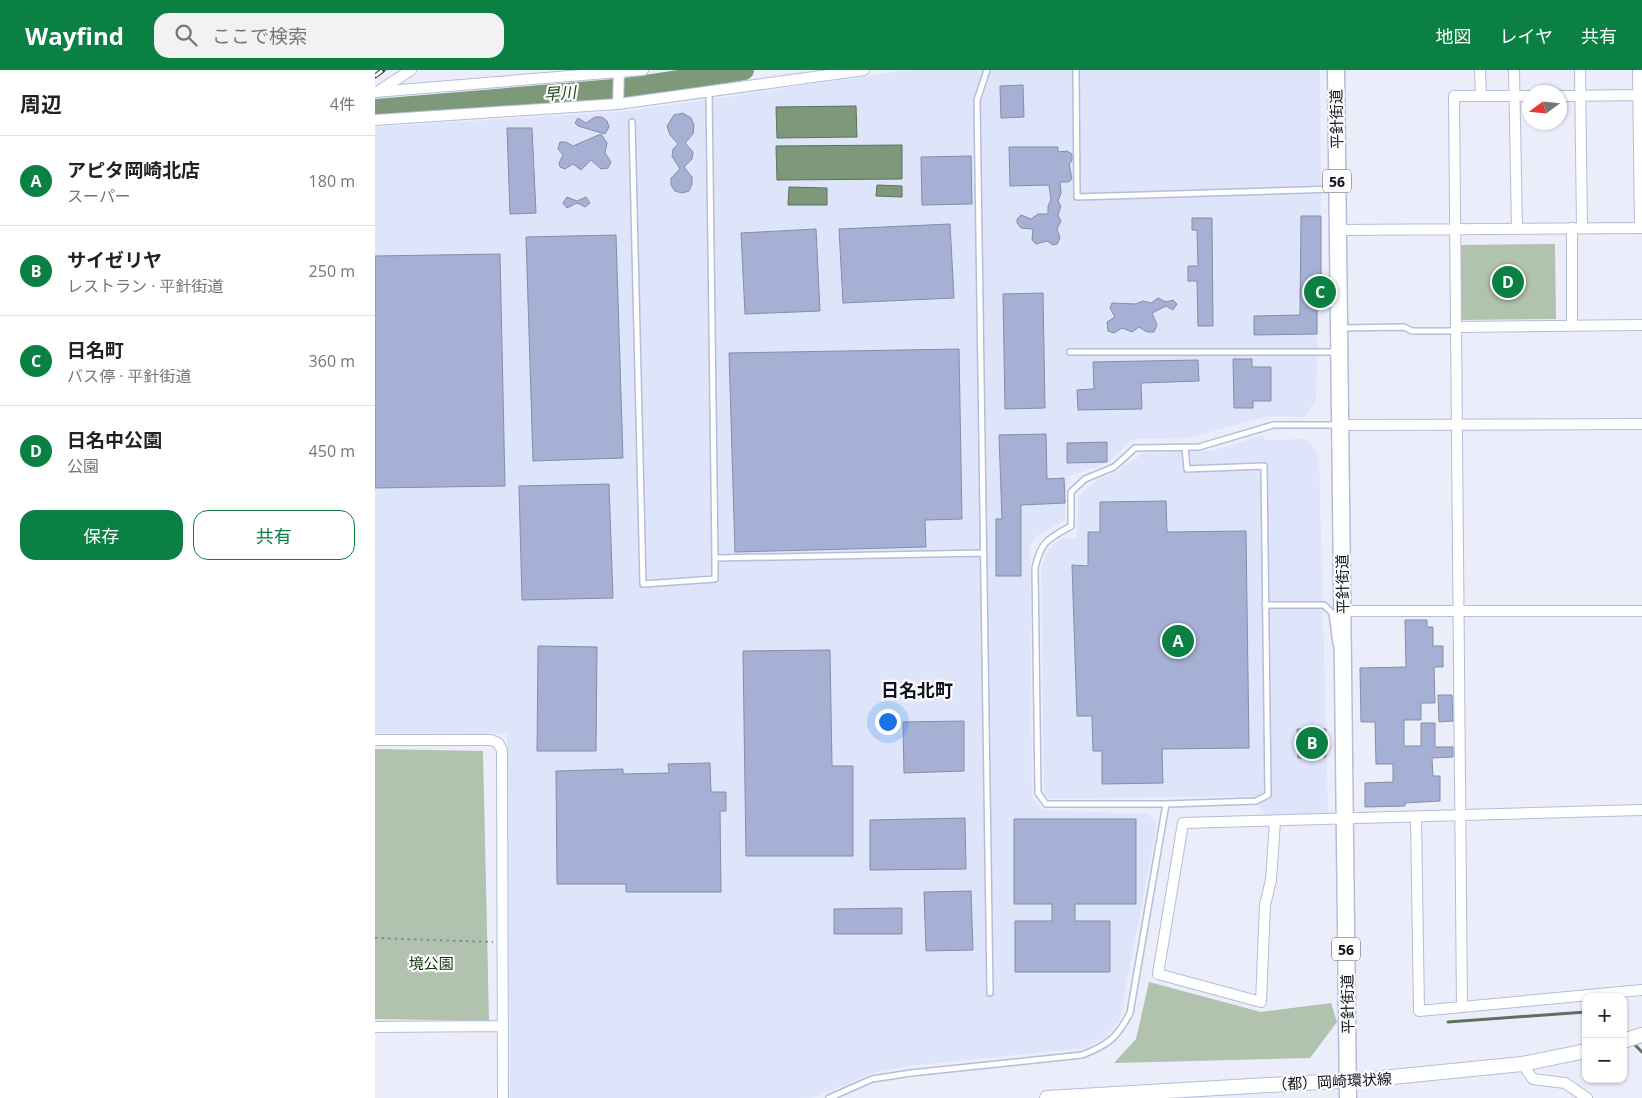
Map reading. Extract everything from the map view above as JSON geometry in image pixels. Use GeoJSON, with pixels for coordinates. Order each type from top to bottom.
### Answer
{"type":"FeatureCollection","features":[{"type":"Feature","properties":{"kind":"main road","name":"平針街道"},"geometry":{"type":"LineString","coordinates":[[1336,70],[1348,1098]]}},
{"type":"Feature","properties":{"kind":"street"},"geometry":{"type":"LineString","coordinates":[[376,92],[411,70]]}},
{"type":"Feature","properties":{"kind":"street"},"geometry":{"type":"LineString","coordinates":[[376,92],[643,70]]}},
{"type":"Feature","properties":{"kind":"street"},"geometry":{"type":"LineString","coordinates":[[375,120],[618,104],[709,93],[864,70]]}},
{"type":"Feature","properties":{"kind":"street"},"geometry":{"type":"LineString","coordinates":[[1480,70],[1481,96]]}},
{"type":"Feature","properties":{"kind":"street"},"geometry":{"type":"LineString","coordinates":[[1514,70],[1517,229]]}},
{"type":"Feature","properties":{"kind":"street"},"geometry":{"type":"LineString","coordinates":[[1572,325],[1577,228],[1580,70]]}},
{"type":"Feature","properties":{"kind":"street"},"geometry":{"type":"LineString","coordinates":[[1338,230],[1641,228],[1640,95],[1638,70]]}},
{"type":"Feature","properties":{"kind":"street"},"geometry":{"type":"LineString","coordinates":[[618,104],[619,71]]}},
{"type":"Feature","properties":{"kind":"street"},"geometry":{"type":"LineString","coordinates":[[1567,96],[1640,95]]}},
{"type":"Feature","properties":{"kind":"street"},"geometry":{"type":"LineString","coordinates":[[1462,1007],[1454,96],[1522,96]]}},
{"type":"Feature","properties":{"kind":"street"},"geometry":{"type":"LineString","coordinates":[[1456,329],[1572,325],[1642,325]]}},
{"type":"Feature","properties":{"kind":"street"},"geometry":{"type":"LineString","coordinates":[[1340,425],[1642,424]]}},
{"type":"Feature","properties":{"kind":"street"},"geometry":{"type":"LineString","coordinates":[[1342,611],[1642,611]]}},
{"type":"Feature","properties":{"kind":"street"},"geometry":{"type":"LineString","coordinates":[[375,740],[491,740],[498,743],[501,750],[503,1098]]}},
{"type":"Feature","properties":{"kind":"street"},"geometry":{"type":"LineString","coordinates":[[1275,821],[1271,880],[1265,905],[1261,1002],[1158,974],[1183,823],[1642,810]]}},
{"type":"Feature","properties":{"kind":"street"},"geometry":{"type":"LineString","coordinates":[[1416,817],[1419,1012],[1642,990]]}},
{"type":"Feature","properties":{"kind":"street"},"geometry":{"type":"LineString","coordinates":[[375,1027],[503,1026]]}},
{"type":"Feature","properties":{"kind":"street"},"geometry":{"type":"LineString","coordinates":[[1627,1040],[1642,1035]]}},
{"type":"Feature","properties":{"kind":"street","name":"（都）岡崎環状線"},"geometry":{"type":"LineString","coordinates":[[1047,1098],[1241,1092],[1522,1064],[1582,1052]]}},
{"type":"Feature","properties":{"kind":"street"},"geometry":{"type":"LineString","coordinates":[[1522,1064],[1533,1080],[1565,1083],[1587,1098]]}},
{"type":"Feature","properties":{"kind":"lane"},"geometry":{"type":"LineString","coordinates":[[987,70],[977,100],[990,993]]}},
{"type":"Feature","properties":{"kind":"lane"},"geometry":{"type":"LineString","coordinates":[[1076,70],[1077,197],[1337,189]]}},
{"type":"Feature","properties":{"kind":"lane"},"geometry":{"type":"LineString","coordinates":[[632,122],[643,584],[715,579],[709,93]]}},
{"type":"Feature","properties":{"kind":"lane"},"geometry":{"type":"LineString","coordinates":[[1339,328],[1404,327],[1412,331],[1456,329]]}},
{"type":"Feature","properties":{"kind":"lane"},"geometry":{"type":"LineString","coordinates":[[1070,352],[1339,352]]}},
{"type":"Feature","properties":{"kind":"lane"},"geometry":{"type":"LineString","coordinates":[[1185,447],[1187,469],[1265,466],[1268,795],[1256,802],[1046,804],[1039,793],[1035,568],[1039,549],[1047,540],[1071,526],[1071,492],[1085,479],[1114,467],[1135,448],[1185,447],[1199,447],[1273,425],[1340,425]]}},
{"type":"Feature","properties":{"kind":"lane"},"geometry":{"type":"LineString","coordinates":[[715,558],[984,553]]}},
{"type":"Feature","properties":{"kind":"lane"},"geometry":{"type":"LineString","coordinates":[[1265,605],[1324,605],[1333,613],[1335,642],[1343,664]]}},
{"type":"Feature","properties":{"kind":"lane"},"geometry":{"type":"LineString","coordinates":[[829,1098],[872,1079],[911,1073],[1081,1055],[1102,1048],[1119,1034],[1130,1013],[1166,804]]}},
{"type":"Feature","properties":{"kind":"path"},"geometry":{"type":"LineString","coordinates":[[375,938],[493,942],[493,933]]}},
{"type":"Feature","properties":{"kind":"shaded area"},"geometry":{"type":"Polygon","coordinates":[[[907,70],[1320,70],[1321,198],[1316,401],[1304,417],[1269,416],[1188,438],[1136,439],[1128,443],[1108,463],[1067,477],[1065,520],[1035,537],[1030,546],[1032,797],[1042,810],[1148,814],[1157,825],[1120,1019],[1106,1037],[1084,1048],[909,1066],[873,1073],[818,1096],[806,1098],[510,1098],[507,734],[375,733],[375,127],[630,111],[907,70]]]}},
{"type":"Feature","properties":{"kind":"shaded area"},"geometry":{"type":"Polygon","coordinates":[[[856,106],[857,137],[777,138],[776,107],[856,106]]]}},
{"type":"Feature","properties":{"kind":"shaded area"},"geometry":{"type":"Polygon","coordinates":[[[902,145],[902,179],[777,180],[776,146],[902,145]]]}},
{"type":"Feature","properties":{"kind":"shaded area"},"geometry":{"type":"Polygon","coordinates":[[[877,185],[902,186],[902,197],[876,196],[877,185]]]}},
{"type":"Feature","properties":{"kind":"shaded area"},"geometry":{"type":"Polygon","coordinates":[[[789,187],[827,188],[827,205],[788,205],[789,187]]]}},
{"type":"Feature","properties":{"kind":"shaded area"},"geometry":{"type":"Polygon","coordinates":[[[1263,435],[1264,440],[1305,439],[1319,453],[1328,811],[1324,816],[1266,815],[1252,796],[1051,799],[1044,795],[1041,568],[1052,545],[1064,538],[1077,538],[1078,496],[1098,479],[1117,472],[1144,453],[1211,451],[1263,435]]]}},
{"type":"Feature","properties":{"kind":"green space"},"geometry":{"type":"Polygon","coordinates":[[[1555,244],[1556,319],[1460,320],[1459,245],[1555,244]]]}},
{"type":"Feature","properties":{"kind":"green space","name":"境公園"},"geometry":{"type":"Polygon","coordinates":[[[375,749],[483,751],[489,1021],[375,1019],[375,749]]]}},
{"type":"Feature","properties":{"kind":"green space"},"geometry":{"type":"Polygon","coordinates":[[[1149,982],[1261,1012],[1331,1003],[1337,1022],[1310,1058],[1114,1063],[1136,1039],[1149,982]]]}},
{"type":"Feature","properties":{"kind":"building"},"geometry":{"type":"Polygon","coordinates":[[[1023,85],[1024,117],[1001,118],[1000,86],[1023,85]]]}},
{"type":"Feature","properties":{"kind":"building"},"geometry":{"type":"Polygon","coordinates":[[[683,113],[691,118],[694,125],[693,134],[685,143],[693,152],[692,159],[684,167],[692,177],[692,184],[689,191],[682,193],[675,191],[671,185],[671,178],[680,169],[672,156],[673,149],[678,144],[670,135],[667,126],[674,115],[683,113]]]}},
{"type":"Feature","properties":{"kind":"building"},"geometry":{"type":"Polygon","coordinates":[[[595,117],[602,117],[607,121],[609,127],[605,134],[578,126],[575,123],[578,118],[586,123],[595,117]]]}},
{"type":"Feature","properties":{"kind":"building"},"geometry":{"type":"Polygon","coordinates":[[[507,128],[532,128],[536,213],[510,214],[507,128]]]}},
{"type":"Feature","properties":{"kind":"building"},"geometry":{"type":"Polygon","coordinates":[[[601,134],[607,143],[605,153],[611,162],[608,168],[601,169],[591,160],[581,170],[573,164],[565,169],[560,167],[559,163],[563,155],[558,149],[560,142],[566,142],[573,146],[601,134]]]}},
{"type":"Feature","properties":{"kind":"building"},"geometry":{"type":"Polygon","coordinates":[[[1009,147],[1058,147],[1058,152],[1067,151],[1072,154],[1072,161],[1069,164],[1072,179],[1069,182],[1060,182],[1061,193],[1058,201],[1061,206],[1058,215],[1061,221],[1057,229],[1060,238],[1057,244],[1053,245],[1047,241],[1036,244],[1032,240],[1033,229],[1021,228],[1017,223],[1017,219],[1021,215],[1031,219],[1038,214],[1048,214],[1048,206],[1051,200],[1049,185],[1010,186],[1009,147]]]}},
{"type":"Feature","properties":{"kind":"building"},"geometry":{"type":"Polygon","coordinates":[[[971,156],[972,204],[922,205],[921,157],[971,156]]]}},
{"type":"Feature","properties":{"kind":"building"},"geometry":{"type":"Polygon","coordinates":[[[567,197],[577,201],[586,197],[590,203],[585,207],[577,203],[567,208],[563,203],[567,197]]]}},
{"type":"Feature","properties":{"kind":"building"},"geometry":{"type":"Polygon","coordinates":[[[1301,216],[1321,216],[1321,282],[1317,282],[1317,334],[1254,335],[1254,316],[1300,315],[1301,216]]]}},
{"type":"Feature","properties":{"kind":"building"},"geometry":{"type":"Polygon","coordinates":[[[1192,218],[1212,218],[1213,326],[1198,326],[1197,281],[1188,281],[1188,266],[1198,266],[1197,230],[1192,230],[1192,218]]]}},
{"type":"Feature","properties":{"kind":"building"},"geometry":{"type":"Polygon","coordinates":[[[950,224],[954,298],[843,303],[839,229],[950,224]]]}},
{"type":"Feature","properties":{"kind":"building"},"geometry":{"type":"Polygon","coordinates":[[[816,229],[820,311],[745,314],[741,233],[816,229]]]}},
{"type":"Feature","properties":{"kind":"building"},"geometry":{"type":"Polygon","coordinates":[[[616,235],[623,458],[533,461],[526,237],[616,235]]]}},
{"type":"Feature","properties":{"kind":"building"},"geometry":{"type":"Polygon","coordinates":[[[500,254],[505,486],[375,488],[375,256],[500,254]]]}},
{"type":"Feature","properties":{"kind":"building"},"geometry":{"type":"Polygon","coordinates":[[[1043,293],[1045,408],[1005,409],[1003,294],[1043,293]]]}},
{"type":"Feature","properties":{"kind":"building"},"geometry":{"type":"Polygon","coordinates":[[[1158,298],[1166,302],[1173,300],[1177,304],[1173,310],[1166,306],[1152,313],[1157,325],[1154,332],[1147,332],[1139,327],[1132,332],[1122,328],[1114,333],[1108,331],[1107,322],[1115,317],[1110,308],[1112,303],[1135,304],[1143,301],[1151,303],[1158,298]]]}},
{"type":"Feature","properties":{"kind":"building"},"geometry":{"type":"Polygon","coordinates":[[[959,349],[962,519],[925,520],[926,547],[735,552],[729,353],[959,349]]]}},
{"type":"Feature","properties":{"kind":"building"},"geometry":{"type":"Polygon","coordinates":[[[1233,359],[1252,359],[1252,367],[1271,367],[1271,401],[1253,401],[1253,408],[1234,408],[1233,359]]]}},
{"type":"Feature","properties":{"kind":"building"},"geometry":{"type":"Polygon","coordinates":[[[1198,360],[1199,381],[1141,383],[1142,409],[1078,410],[1077,390],[1094,389],[1093,362],[1198,360]]]}},
{"type":"Feature","properties":{"kind":"building"},"geometry":{"type":"Polygon","coordinates":[[[1046,434],[1047,479],[1064,478],[1065,503],[1021,505],[1021,576],[996,576],[996,519],[1002,519],[999,435],[1046,434]]]}},
{"type":"Feature","properties":{"kind":"building"},"geometry":{"type":"Polygon","coordinates":[[[1107,442],[1107,462],[1067,463],[1067,443],[1107,442]]]}},
{"type":"Feature","properties":{"kind":"building"},"geometry":{"type":"Polygon","coordinates":[[[609,484],[613,598],[522,600],[519,486],[609,484]]]}},
{"type":"Feature","properties":{"kind":"building"},"geometry":{"type":"Polygon","coordinates":[[[1166,501],[1167,532],[1246,531],[1249,748],[1162,749],[1163,783],[1102,784],[1102,751],[1093,751],[1092,716],[1077,716],[1072,565],[1088,566],[1088,532],[1100,532],[1100,502],[1166,501]]]}},
{"type":"Feature","properties":{"kind":"building"},"geometry":{"type":"Polygon","coordinates":[[[1405,620],[1427,620],[1427,627],[1433,627],[1433,646],[1443,646],[1443,667],[1434,667],[1435,703],[1421,703],[1421,720],[1404,720],[1404,746],[1421,746],[1421,723],[1435,723],[1435,747],[1453,747],[1453,757],[1432,758],[1433,776],[1440,776],[1440,801],[1405,803],[1405,806],[1365,807],[1365,783],[1393,782],[1393,764],[1376,764],[1375,722],[1361,722],[1360,668],[1406,667],[1405,620]]]}},
{"type":"Feature","properties":{"kind":"building"},"geometry":{"type":"Polygon","coordinates":[[[538,646],[597,647],[596,751],[537,751],[538,646]]]}},
{"type":"Feature","properties":{"kind":"building"},"geometry":{"type":"Polygon","coordinates":[[[830,650],[832,766],[853,766],[853,856],[746,856],[743,651],[830,650]]]}},
{"type":"Feature","properties":{"kind":"building"},"geometry":{"type":"Polygon","coordinates":[[[1438,695],[1452,695],[1453,721],[1439,722],[1438,695]]]}},
{"type":"Feature","properties":{"kind":"building"},"geometry":{"type":"Polygon","coordinates":[[[964,721],[964,771],[904,773],[903,722],[964,721]]]}},
{"type":"Feature","properties":{"kind":"building"},"geometry":{"type":"Polygon","coordinates":[[[1297,729],[1326,729],[1326,757],[1298,758],[1297,729]]]}},
{"type":"Feature","properties":{"kind":"building"},"geometry":{"type":"Polygon","coordinates":[[[710,763],[711,792],[726,792],[726,811],[720,811],[721,892],[626,892],[626,884],[557,884],[556,771],[623,769],[623,774],[669,773],[668,764],[710,763]]]}},
{"type":"Feature","properties":{"kind":"building"},"geometry":{"type":"Polygon","coordinates":[[[965,818],[966,869],[870,870],[870,820],[965,818]]]}},
{"type":"Feature","properties":{"kind":"building"},"geometry":{"type":"Polygon","coordinates":[[[1014,819],[1136,819],[1136,904],[1075,904],[1075,921],[1110,921],[1110,972],[1015,972],[1015,921],[1052,921],[1052,904],[1014,904],[1014,819]]]}},
{"type":"Feature","properties":{"kind":"building"},"geometry":{"type":"Polygon","coordinates":[[[971,891],[973,950],[926,951],[924,892],[971,891]]]}},
{"type":"Feature","properties":{"kind":"building"},"geometry":{"type":"Polygon","coordinates":[[[902,908],[902,934],[834,934],[834,909],[902,908]]]}},
{"type":"Feature","properties":{"kind":"waterway","name":"早川"},"geometry":{"type":"LineString","coordinates":[[375,109],[626,88],[744,70]]}},
{"type":"Feature","properties":{"kind":"waterway"},"geometry":{"type":"LineString","coordinates":[[1448,1022],[1582,1012]]}},
{"type":"Feature","properties":{"kind":"waterway"},"geometry":{"type":"LineString","coordinates":[[1633,1043],[1642,1052]]}},
{"type":"Feature","properties":{"kind":"railway"},"geometry":{"type":"LineString","coordinates":[[375,76],[383,70]]}},
{"type":"Feature","properties":{"kind":"place","name":"日名中公園"},"geometry":{"type":"Point","coordinates":[1508,282]}},
{"type":"Feature","properties":{"kind":"place","name":"日名町"},"geometry":{"type":"Point","coordinates":[1320,292]}},
{"type":"Feature","properties":{"kind":"place","name":"アピタ岡崎北店"},"geometry":{"type":"Point","coordinates":[1178,641]}},
{"type":"Feature","properties":{"kind":"place","name":"サイゼリヤ"},"geometry":{"type":"Point","coordinates":[1312,743]}},
{"type":"Feature","properties":{"kind":"district","name":"日名北町"},"geometry":{"type":"Point","coordinates":[917,690]}}]}
